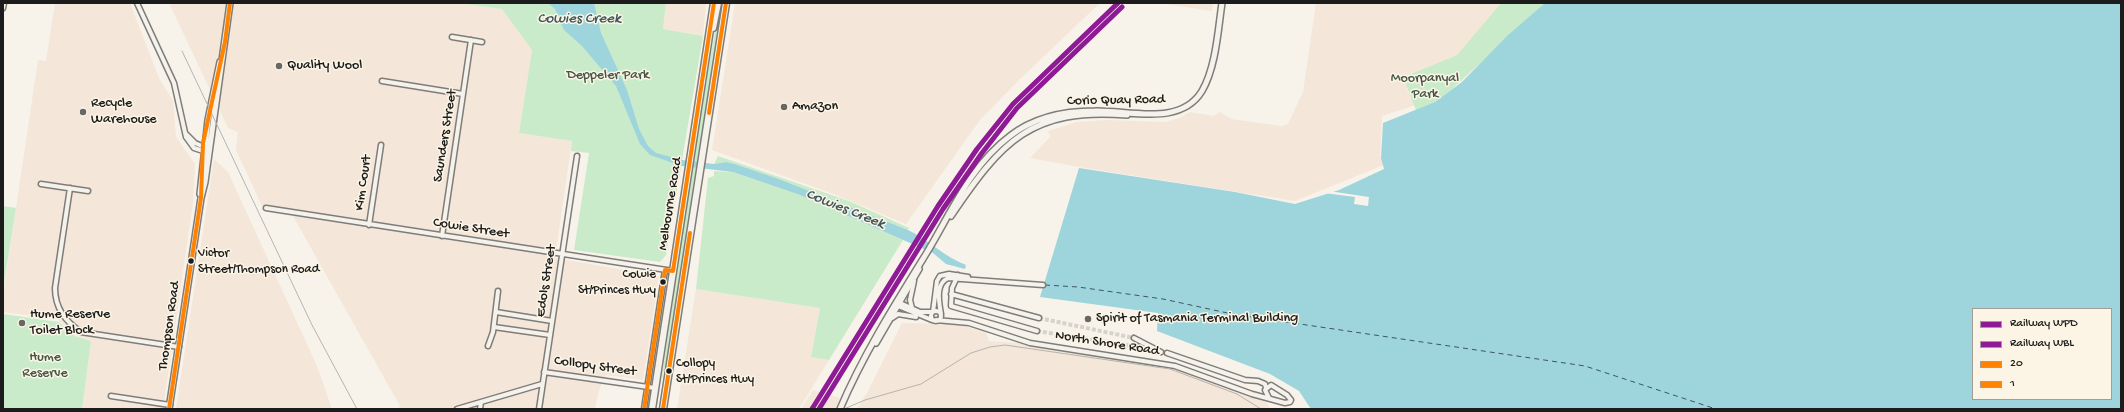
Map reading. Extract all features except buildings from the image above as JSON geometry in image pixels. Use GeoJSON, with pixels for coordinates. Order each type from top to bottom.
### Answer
{"type":"FeatureCollection","features":[{"type":"Feature","properties":{"kind":"highway","name":"Melbourne Road"},"geometry":{"type":"LineString","coordinates":[[652,409],[714,3]]}},
{"type":"Feature","properties":{"kind":"highway"},"geometry":{"type":"LineString","coordinates":[[710,35],[716,20],[718,3]]}},
{"type":"Feature","properties":{"kind":"highway","name":"Melbourne Road"},"geometry":{"type":"LineString","coordinates":[[664,409],[726,3]]}},
{"type":"Feature","properties":{"kind":"highway","name":"Collopy Street"},"geometry":{"type":"LineString","coordinates":[[655,388],[666,389]]}},
{"type":"Feature","properties":{"kind":"main road","name":"Thompson Road"},"geometry":{"type":"LineString","coordinates":[[201,198],[203,149],[216,77],[222,54],[230,3]]}},
{"type":"Feature","properties":{"kind":"main road","name":"Corio Quay Road"},"geometry":{"type":"LineString","coordinates":[[849,386],[892,318],[898,304],[962,192],[981,165],[1004,140],[1028,127],[1058,120],[1080,116],[1116,114],[1159,117],[1181,112],[1196,103],[1207,88],[1214,66],[1222,3]]}},
{"type":"Feature","properties":{"kind":"main road","name":"Thompson Road"},"geometry":{"type":"LineString","coordinates":[[170,407],[201,198],[205,182],[221,78],[222,54]]}},
{"type":"Feature","properties":{"kind":"main road"},"geometry":{"type":"LineString","coordinates":[[203,149],[210,150]]}},
{"type":"Feature","properties":{"kind":"main road","name":"Corio Quay Road"},"geometry":{"type":"LineString","coordinates":[[840,409],[861,362],[915,278],[925,256]]}},
{"type":"Feature","properties":{"kind":"street"},"geometry":{"type":"LineString","coordinates":[[3,8],[4,3]]}},
{"type":"Feature","properties":{"kind":"street"},"geometry":{"type":"LineString","coordinates":[[137,3],[174,83],[179,100],[184,132],[192,146],[203,149]]}},
{"type":"Feature","properties":{"kind":"street"},"geometry":{"type":"LineString","coordinates":[[452,37],[482,42]]}},
{"type":"Feature","properties":{"kind":"street","name":"Saunders Street"},"geometry":{"type":"LineString","coordinates":[[442,236],[471,40]]}},
{"type":"Feature","properties":{"kind":"street"},"geometry":{"type":"LineString","coordinates":[[382,81],[463,94]]}},
{"type":"Feature","properties":{"kind":"street","name":"Kim Court"},"geometry":{"type":"LineString","coordinates":[[369,225],[381,145]]}},
{"type":"Feature","properties":{"kind":"street","name":"Edols Street"},"geometry":{"type":"LineString","coordinates":[[539,409],[577,156]]}},
{"type":"Feature","properties":{"kind":"street"},"geometry":{"type":"LineString","coordinates":[[41,184],[88,191]]}},
{"type":"Feature","properties":{"kind":"street"},"geometry":{"type":"LineString","coordinates":[[70,188],[55,288],[56,304],[62,315],[68,322],[81,332],[179,347]]}},
{"type":"Feature","properties":{"kind":"street","name":"Cowie Street"},"geometry":{"type":"LineString","coordinates":[[266,208],[673,271]]}},
{"type":"Feature","properties":{"kind":"street"},"geometry":{"type":"LineString","coordinates":[[644,409],[665,270]]}},
{"type":"Feature","properties":{"kind":"street"},"geometry":{"type":"LineString","coordinates":[[958,277],[947,278],[941,284],[939,297],[941,314],[940,318],[934,320],[930,316],[938,279],[947,274],[980,280],[1043,285]]}},
{"type":"Feature","properties":{"kind":"street"},"geometry":{"type":"LineString","coordinates":[[958,277],[951,294],[951,306],[1037,331]]}},
{"type":"Feature","properties":{"kind":"street"},"geometry":{"type":"LineString","coordinates":[[912,308],[910,299],[915,278]]}},
{"type":"Feature","properties":{"kind":"street"},"geometry":{"type":"LineString","coordinates":[[488,346],[494,326],[498,291]]}},
{"type":"Feature","properties":{"kind":"street"},"geometry":{"type":"LineString","coordinates":[[951,294],[1039,318]]}},
{"type":"Feature","properties":{"kind":"street","name":"North Shore Road"},"geometry":{"type":"LineString","coordinates":[[898,304],[922,313],[932,312],[941,314],[1030,343],[1175,366],[1250,394],[1285,404],[1291,400],[1287,394],[1272,386],[1265,388]]}},
{"type":"Feature","properties":{"kind":"street","name":"North Shore Road"},"geometry":{"type":"LineString","coordinates":[[898,304],[924,318]]}},
{"type":"Feature","properties":{"kind":"street"},"geometry":{"type":"LineString","coordinates":[[496,312],[552,321]]}},
{"type":"Feature","properties":{"kind":"street","name":"North Shore Road"},"geometry":{"type":"LineString","coordinates":[[892,318],[898,314],[934,320],[959,321]]}},
{"type":"Feature","properties":{"kind":"street"},"geometry":{"type":"LineString","coordinates":[[494,326],[550,335]]}},
{"type":"Feature","properties":{"kind":"street"},"geometry":{"type":"LineString","coordinates":[[1134,338],[1161,352],[1134,346]]}},
{"type":"Feature","properties":{"kind":"street"},"geometry":{"type":"LineString","coordinates":[[1167,353],[1245,380],[1259,381],[1265,384],[1265,393],[1268,398]]}},
{"type":"Feature","properties":{"kind":"street","name":"Collopy Street"},"geometry":{"type":"LineString","coordinates":[[544,372],[655,388]]}},
{"type":"Feature","properties":{"kind":"street"},"geometry":{"type":"LineString","coordinates":[[457,409],[542,384]]}},
{"type":"Feature","properties":{"kind":"street"},"geometry":{"type":"LineString","coordinates":[[1250,394],[1260,393],[1265,388]]}},
{"type":"Feature","properties":{"kind":"street"},"geometry":{"type":"LineString","coordinates":[[111,396],[170,407]]}},
{"type":"Feature","properties":{"kind":"street"},"geometry":{"type":"LineString","coordinates":[[480,409],[481,402]]}},
{"type":"Feature","properties":{"kind":"shaded area"},"geometry":{"type":"Polygon","coordinates":[[[55,3],[130,3],[159,78],[173,101],[176,137],[195,164],[193,203],[163,409],[82,409],[91,341],[75,335],[57,319],[3,312],[3,295],[38,60],[46,61],[55,3]]]}},
{"type":"Feature","properties":{"kind":"shaded area"},"geometry":{"type":"Polygon","coordinates":[[[169,3],[459,3],[502,9],[532,50],[519,133],[572,141],[555,258],[659,276],[643,380],[606,375],[599,390],[595,409],[397,409],[400,406],[289,209],[262,206],[236,150],[238,132],[228,128],[169,3]]]}},
{"type":"Feature","properties":{"kind":"shaded area"},"geometry":{"type":"Polygon","coordinates":[[[666,3],[706,4],[703,36],[663,29],[666,3]]]}},
{"type":"Feature","properties":{"kind":"shaded area"},"geometry":{"type":"Polygon","coordinates":[[[735,3],[1100,3],[1019,80],[980,120],[906,224],[836,195],[712,150],[735,3]]]}},
{"type":"Feature","properties":{"kind":"shaded area"},"geometry":{"type":"Polygon","coordinates":[[[1160,3],[1213,3],[1212,11],[1160,3]]]}},
{"type":"Feature","properties":{"kind":"shaded area"},"geometry":{"type":"Polygon","coordinates":[[[1316,3],[1501,3],[1457,55],[1407,75],[1407,90],[1416,105],[1382,116],[1380,155],[1384,165],[1295,201],[1030,158],[1050,137],[1048,131],[1077,122],[1108,120],[1165,122],[1180,118],[1190,112],[1214,116],[1220,112],[1231,119],[1281,126],[1288,124],[1303,92],[1316,3]]]}},
{"type":"Feature","properties":{"kind":"shaded area"},"geometry":{"type":"Polygon","coordinates":[[[214,159],[228,172],[317,366],[332,409],[176,409],[214,159]]]}},
{"type":"Feature","properties":{"kind":"shaded area"},"geometry":{"type":"Polygon","coordinates":[[[696,289],[820,308],[811,357],[829,360],[799,409],[677,409],[696,289]]]}},
{"type":"Feature","properties":{"kind":"shaded area"},"geometry":{"type":"Polygon","coordinates":[[[902,323],[948,324],[967,327],[986,333],[989,341],[1018,343],[1166,366],[1266,402],[1270,409],[857,409],[867,393],[902,323]]]}},
{"type":"Feature","properties":{"kind":"shaded area"},"geometry":{"type":"Polygon","coordinates":[[[813,390],[840,398],[835,409],[801,409],[813,390]]]}},
{"type":"Feature","properties":{"kind":"green space","name":"Deppeler Park"},"geometry":{"type":"Polygon","coordinates":[[[459,3],[666,3],[663,29],[703,36],[666,255],[660,262],[574,250],[589,153],[571,151],[572,141],[519,133],[532,50],[502,9],[459,3]]]}},
{"type":"Feature","properties":{"kind":"green space"},"geometry":{"type":"Polygon","coordinates":[[[720,3],[723,3],[670,344],[661,383],[697,134],[720,3]]]}},
{"type":"Feature","properties":{"kind":"green space","name":"Moorpanyal Park"},"geometry":{"type":"Polygon","coordinates":[[[1501,3],[1545,3],[1450,91],[1435,102],[1416,110],[1403,77],[1457,55],[1501,3]]]}},
{"type":"Feature","properties":{"kind":"green space"},"geometry":{"type":"Polygon","coordinates":[[[718,156],[849,201],[909,228],[908,230],[779,179],[735,164],[726,162],[714,164],[718,156]]]}},
{"type":"Feature","properties":{"kind":"green space"},"geometry":{"type":"Polygon","coordinates":[[[714,171],[733,172],[800,195],[903,240],[829,360],[811,357],[820,308],[696,289],[708,178],[714,176],[714,171]]]}},
{"type":"Feature","properties":{"kind":"green space"},"geometry":{"type":"Polygon","coordinates":[[[3,206],[16,208],[3,290],[3,206]]]}},
{"type":"Feature","properties":{"kind":"green space","name":"Hume Reserve"},"geometry":{"type":"Polygon","coordinates":[[[3,314],[59,322],[75,336],[91,341],[82,409],[3,409],[3,314]]]}},
{"type":"Feature","properties":{"kind":"water","name":"Cowies Creek"},"geometry":{"type":"Polygon","coordinates":[[[548,3],[594,3],[601,33],[627,90],[639,129],[648,146],[656,153],[682,160],[714,164],[726,162],[779,179],[908,230],[951,258],[966,265],[965,269],[946,264],[933,253],[800,195],[733,172],[682,166],[650,155],[640,144],[616,86],[582,46],[564,30],[555,9],[548,3]]]}},
{"type":"Feature","properties":{"kind":"water"},"geometry":{"type":"Polygon","coordinates":[[[1545,3],[2121,3],[2121,409],[1311,409],[1299,391],[1270,374],[1157,331],[1158,313],[1040,297],[1079,168],[1235,192],[1295,204],[1339,190],[1384,169],[1381,158],[1383,123],[1435,102],[1462,82],[1507,36],[1545,3]]]}},
{"type":"Feature","properties":{"kind":"pier"},"geometry":{"type":"Polygon","coordinates":[[[1329,191],[1369,197],[1368,206],[1354,204],[1355,197],[1324,193],[1329,191]]]}},
{"type":"Feature","properties":{"kind":"ferry route"},"geometry":{"type":"LineString","coordinates":[[1045,285],[1078,287],[1163,299],[1232,314],[1585,366],[1716,409]]}},
{"type":"Feature","properties":{"kind":"tunnel"},"geometry":{"type":"LineString","coordinates":[[1039,318],[1134,338]]}},
{"type":"Feature","properties":{"kind":"tunnel"},"geometry":{"type":"LineString","coordinates":[[1037,331],[1134,346]]}},
{"type":"Feature","properties":{"kind":"railway"},"geometry":{"type":"LineString","coordinates":[[182,51],[312,325],[357,409]]}},
{"type":"Feature","properties":{"kind":"railway"},"geometry":{"type":"LineString","coordinates":[[844,409],[865,400],[921,384],[971,353],[990,347],[1005,345],[1170,369],[1237,394],[1261,409]]}},
{"type":"Feature","properties":{"kind":"railway"},"geometry":{"type":"LineString","coordinates":[[809,409],[813,404]]}},
{"type":"Feature","properties":{"kind":"rail line","name":"WPD"},"geometry":{"type":"LineString","coordinates":[[812,409],[938,206],[977,149],[1013,104],[1118,3]]}},
{"type":"Feature","properties":{"kind":"rail line","name":"WBL"},"geometry":{"type":"LineString","coordinates":[[819,409],[943,209],[982,153],[1017,108],[1122,7]]}},
{"type":"Feature","properties":{"kind":"transit line","name":"1"},"geometry":{"type":"LineString","coordinates":[[169,409],[201,198],[203,143],[225,42],[230,3]]}},
{"type":"Feature","properties":{"kind":"transit line","name":"20"},"geometry":{"type":"LineString","coordinates":[[644,409],[665,270],[673,271],[714,3]]}},
{"type":"Feature","properties":{"kind":"transit line","name":"20"},"geometry":{"type":"LineString","coordinates":[[709,113],[726,3]]}},
{"type":"Feature","properties":{"kind":"transit line","name":"20"},"geometry":{"type":"LineString","coordinates":[[663,409],[690,233]]}},
{"type":"Feature","properties":{"kind":"place","name":"Quality Wool"},"geometry":{"type":"Point","coordinates":[279,66]}},
{"type":"Feature","properties":{"kind":"place","name":"Amazon"},"geometry":{"type":"Point","coordinates":[784,107]}},
{"type":"Feature","properties":{"kind":"place","name":"Recycle Warehouse"},"geometry":{"type":"Point","coordinates":[83,112]}},
{"type":"Feature","properties":{"kind":"place","name":"Victor Street/Thompson Road"},"geometry":{"type":"Point","coordinates":[191,261]}},
{"type":"Feature","properties":{"kind":"place","name":"Cowie St/Princes Hwy"},"geometry":{"type":"Point","coordinates":[663,282]}},
{"type":"Feature","properties":{"kind":"place","name":"Spirit of Tasmania Terminal Building"},"geometry":{"type":"Point","coordinates":[1088,319]}},
{"type":"Feature","properties":{"kind":"place","name":"Hume Reserve Toilet Block"},"geometry":{"type":"Point","coordinates":[22,323]}},
{"type":"Feature","properties":{"kind":"place","name":"Collopy St/Princes Hwy"},"geometry":{"type":"Point","coordinates":[669,371]}}]}
